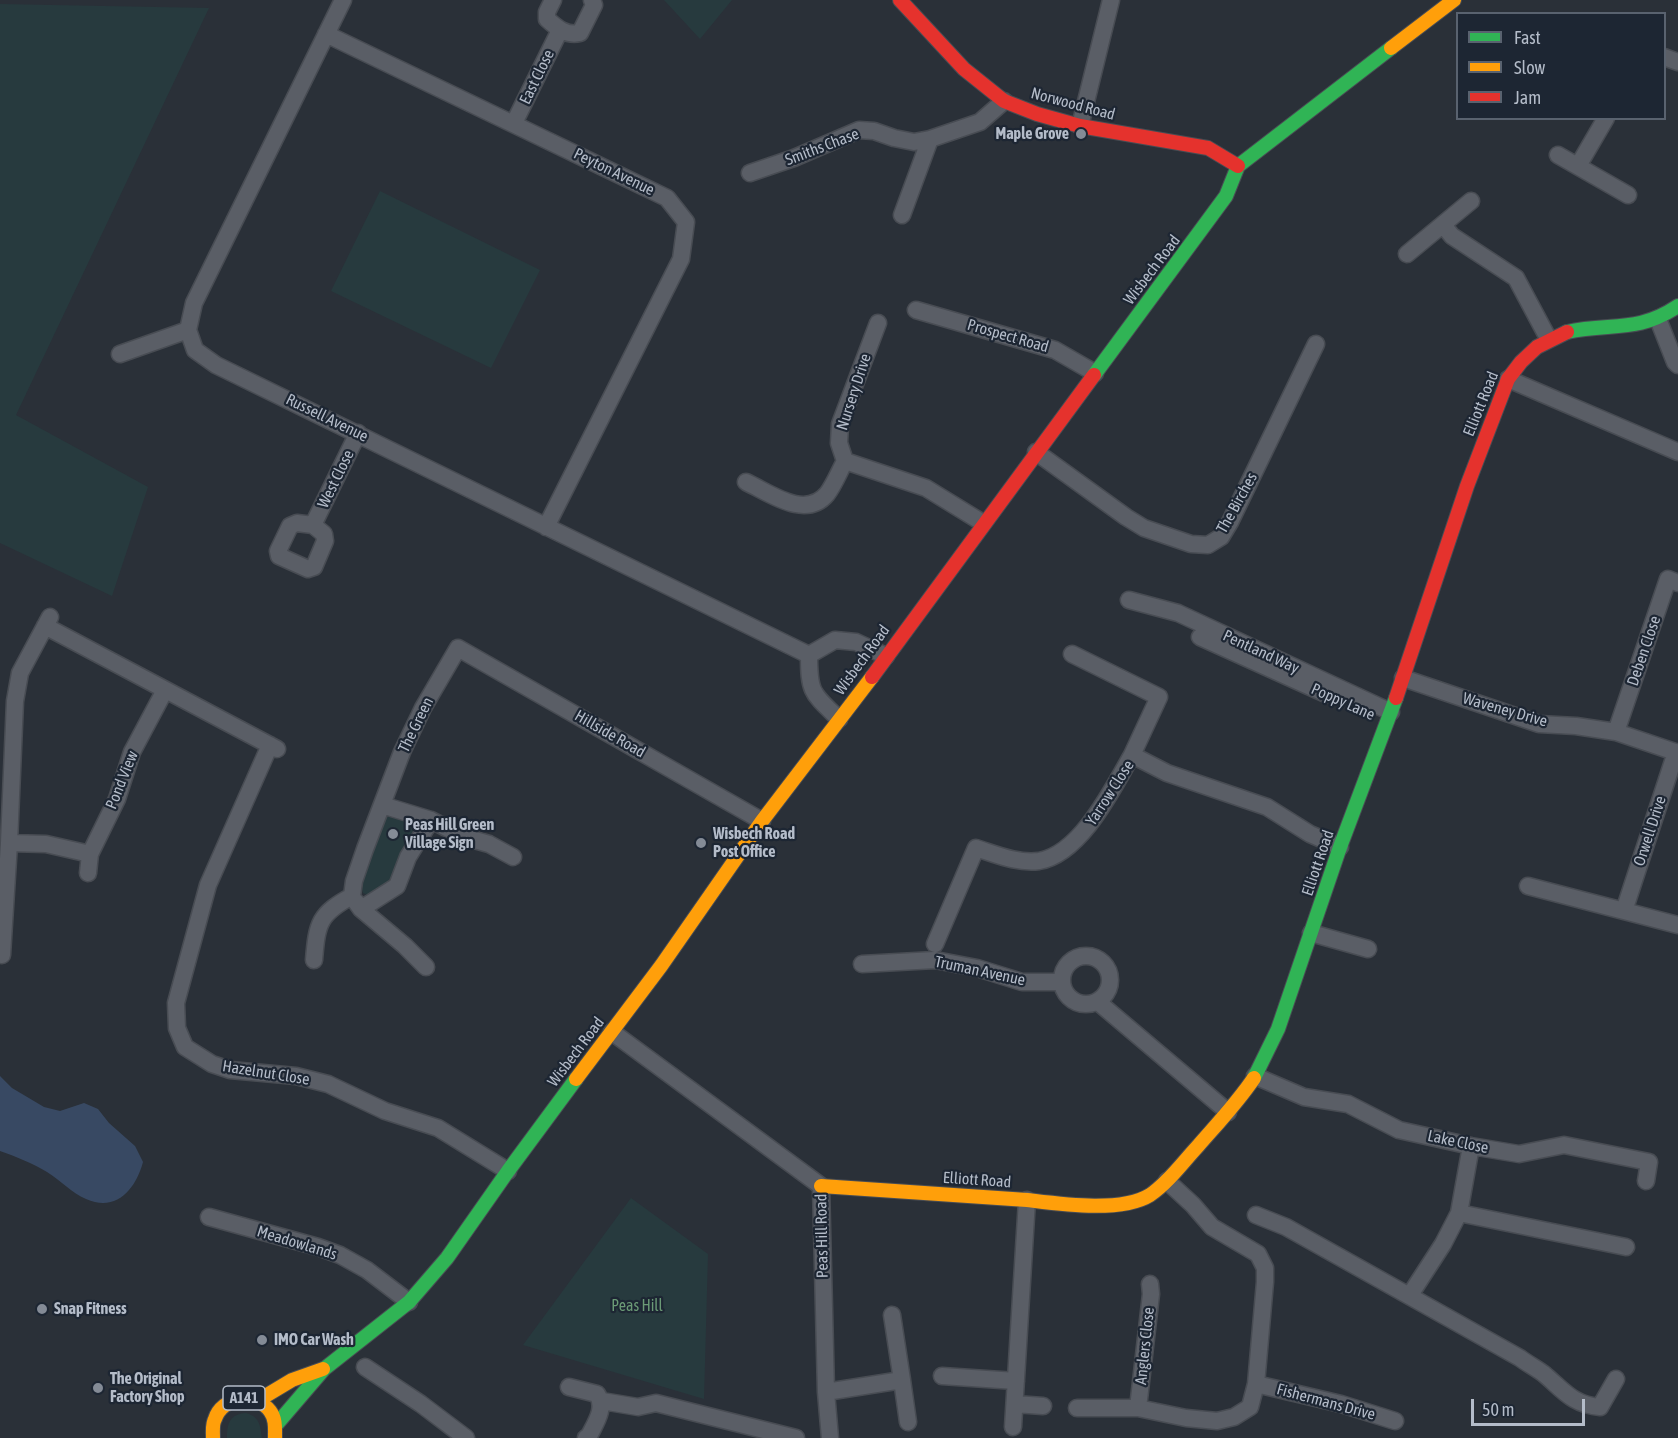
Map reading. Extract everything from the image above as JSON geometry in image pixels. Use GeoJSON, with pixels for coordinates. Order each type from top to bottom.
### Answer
{"type":"FeatureCollection","features":[{"type":"Feature","properties":{"kind":"main road","name":"Norwood Road"},"geometry":{"type":"LineString","coordinates":[[900,0],[964,69],[1004,101],[1037,114],[1080,126],[1208,148],[1238,166]]}},
{"type":"Feature","properties":{"kind":"main road"},"geometry":{"type":"LineString","coordinates":[[1238,166],[1454,0]]}},
{"type":"Feature","properties":{"kind":"main road","name":"Wisbech Road"},"geometry":{"type":"LineString","coordinates":[[277,1434],[324,1369],[409,1302],[447,1258],[508,1171],[733,865],[762,821],[1226,196],[1238,166]]}},
{"type":"Feature","properties":{"kind":"main road","name":"Elliott Road"},"geometry":{"type":"LineString","coordinates":[[821,1186],[1111,1206],[1148,1196],[1167,1181],[1242,1096],[1255,1076],[1278,1029],[1340,847],[1403,678],[1467,486],[1508,379],[1515,367],[1548,338],[1576,330],[1641,324],[1658,319],[1678,306]]}},
{"type":"Feature","properties":{"kind":"main road","name":"Wisbech Road"},"geometry":{"type":"LineString","coordinates":[[257,1401],[292,1380],[324,1369]]}},
{"type":"Feature","properties":{"kind":"main road","name":"A141"},"geometry":{"type":"LineString","coordinates":[[195,1432],[213,1421],[224,1405],[242,1398],[257,1401],[266,1407],[273,1415],[277,1434]]}},
{"type":"Feature","properties":{"kind":"main road","name":"A141"},"geometry":{"type":"LineString","coordinates":[[213,1421],[213,1438]]}},
{"type":"Feature","properties":{"kind":"street"},"geometry":{"type":"LineString","coordinates":[[120,354],[188,330],[194,303],[343,0]]}},
{"type":"Feature","properties":{"kind":"street","name":"East Close"},"geometry":{"type":"LineString","coordinates":[[553,0],[547,12],[547,18],[560,30],[576,34],[580,33],[594,5],[592,0]]}},
{"type":"Feature","properties":{"kind":"street"},"geometry":{"type":"LineString","coordinates":[[1080,126],[1111,0]]}},
{"type":"Feature","properties":{"kind":"street","name":"East Close"},"geometry":{"type":"LineString","coordinates":[[514,123],[560,30]]}},
{"type":"Feature","properties":{"kind":"street","name":"Peyton Avenue"},"geometry":{"type":"LineString","coordinates":[[326,34],[667,198],[686,222],[681,259],[546,526]]}},
{"type":"Feature","properties":{"kind":"street","name":"Smiths Chase"},"geometry":{"type":"LineString","coordinates":[[750,173],[794,158],[859,129],[914,142],[930,139],[980,122],[1004,101]]}},
{"type":"Feature","properties":{"kind":"street"},"geometry":{"type":"LineString","coordinates":[[1578,166],[1605,120]]}},
{"type":"Feature","properties":{"kind":"street"},"geometry":{"type":"LineString","coordinates":[[902,215],[930,139]]}},
{"type":"Feature","properties":{"kind":"street"},"geometry":{"type":"LineString","coordinates":[[1558,155],[1628,195]]}},
{"type":"Feature","properties":{"kind":"street"},"geometry":{"type":"LineString","coordinates":[[1407,255],[1470,201]]}},
{"type":"Feature","properties":{"kind":"street"},"geometry":{"type":"LineString","coordinates":[[1443,225],[1452,236],[1516,278],[1548,338]]}},
{"type":"Feature","properties":{"kind":"street","name":"Prospect Road"},"geometry":{"type":"LineString","coordinates":[[916,310],[1055,350],[1095,373]]}},
{"type":"Feature","properties":{"kind":"street"},"geometry":{"type":"LineString","coordinates":[[1658,319],[1678,365]]}},
{"type":"Feature","properties":{"kind":"street","name":"Nursery Drive"},"geometry":{"type":"LineString","coordinates":[[844,461],[839,443],[840,424],[878,323]]}},
{"type":"Feature","properties":{"kind":"street","name":"Russell Avenue"},"geometry":{"type":"LineString","coordinates":[[188,330],[195,350],[216,365],[808,655]]}},
{"type":"Feature","properties":{"kind":"street","name":"The Birches"},"geometry":{"type":"LineString","coordinates":[[1036,452],[1126,518],[1144,528],[1191,544],[1208,545],[1221,537],[1230,522],[1316,344]]}},
{"type":"Feature","properties":{"kind":"street"},"geometry":{"type":"LineString","coordinates":[[1508,379],[1678,452]]}},
{"type":"Feature","properties":{"kind":"street","name":"West Close"},"geometry":{"type":"LineString","coordinates":[[313,525],[358,433]]}},
{"type":"Feature","properties":{"kind":"street"},"geometry":{"type":"LineString","coordinates":[[746,482],[794,505],[804,507],[814,505],[828,493],[844,461],[926,488],[983,523]]}},
{"type":"Feature","properties":{"kind":"street","name":"Deben Close"},"geometry":{"type":"LineString","coordinates":[[1616,732],[1668,579],[1678,583]]}},
{"type":"Feature","properties":{"kind":"street","name":"Pentland Way"},"geometry":{"type":"LineString","coordinates":[[1129,600],[1178,613],[1389,717]]}},
{"type":"Feature","properties":{"kind":"street"},"geometry":{"type":"LineString","coordinates":[[2,955],[15,701],[20,673],[48,622],[165,690]]}},
{"type":"Feature","properties":{"kind":"street","name":"Poppy Lane"},"geometry":{"type":"LineString","coordinates":[[1200,637],[1389,717]]}},
{"type":"Feature","properties":{"kind":"street"},"geometry":{"type":"LineString","coordinates":[[839,719],[817,698],[810,686],[808,655],[835,640],[856,642],[886,656]]}},
{"type":"Feature","properties":{"kind":"street","name":"The Green"},"geometry":{"type":"LineString","coordinates":[[357,903],[354,881],[402,752],[423,708],[458,648]]}},
{"type":"Feature","properties":{"kind":"street","name":"Hillside Road"},"geometry":{"type":"LineString","coordinates":[[458,648],[762,821]]}},
{"type":"Feature","properties":{"kind":"street"},"geometry":{"type":"LineString","coordinates":[[1072,654],[1159,697],[1132,755]]}},
{"type":"Feature","properties":{"kind":"street","name":"Waveney Drive"},"geometry":{"type":"LineString","coordinates":[[1403,678],[1539,724],[1576,726],[1616,732],[1677,752]]}},
{"type":"Feature","properties":{"kind":"street","name":"Hazelnut Close"},"geometry":{"type":"LineString","coordinates":[[165,690],[273,747],[208,885],[177,1004],[177,1028],[184,1047],[212,1064],[230,1070],[296,1076],[328,1084],[385,1111],[438,1128],[508,1171]]}},
{"type":"Feature","properties":{"kind":"street","name":"Pond View"},"geometry":{"type":"LineString","coordinates":[[88,873],[90,854],[117,799],[132,752],[165,690]]}},
{"type":"Feature","properties":{"kind":"street","name":"Orwell Drive"},"geometry":{"type":"LineString","coordinates":[[1624,911],[1677,752]]}},
{"type":"Feature","properties":{"kind":"street","name":"Yarrow Close"},"geometry":{"type":"LineString","coordinates":[[935,944],[976,848],[1010,859],[1040,861],[1067,848],[1085,830],[1132,755],[1167,773],[1267,807],[1310,834],[1340,847]]}},
{"type":"Feature","properties":{"kind":"street"},"geometry":{"type":"LineString","coordinates":[[382,805],[431,820],[464,837],[489,844],[513,857]]}},
{"type":"Feature","properties":{"kind":"street"},"geometry":{"type":"LineString","coordinates":[[314,960],[316,936],[321,920],[333,906],[357,903],[397,886],[408,857],[431,820]]}},
{"type":"Feature","properties":{"kind":"street"},"geometry":{"type":"LineString","coordinates":[[9,843],[46,844],[90,854]]}},
{"type":"Feature","properties":{"kind":"street"},"geometry":{"type":"LineString","coordinates":[[1528,886],[1678,925]]}},
{"type":"Feature","properties":{"kind":"street"},"geometry":{"type":"LineString","coordinates":[[357,903],[426,967]]}},
{"type":"Feature","properties":{"kind":"street"},"geometry":{"type":"LineString","coordinates":[[1311,933],[1368,949]]}},
{"type":"Feature","properties":{"kind":"street"},"geometry":{"type":"LineString","coordinates":[[1077,957],[1098,958],[1106,965],[1110,975],[1110,985],[1106,995],[1098,1002],[1089,1005],[1079,1004],[1065,992],[1062,982],[1063,972],[1077,957]]}},
{"type":"Feature","properties":{"kind":"street","name":"Truman Avenue"},"geometry":{"type":"LineString","coordinates":[[862,964],[935,960],[977,968],[1022,982],[1062,982]]}},
{"type":"Feature","properties":{"kind":"street"},"geometry":{"type":"LineString","coordinates":[[1098,1002],[1228,1112]]}},
{"type":"Feature","properties":{"kind":"street","name":"Peas Hill Road"},"geometry":{"type":"LineString","coordinates":[[612,1032],[821,1186],[826,1392],[830,1438]]}},
{"type":"Feature","properties":{"kind":"street","name":"Lake Close"},"geometry":{"type":"LineString","coordinates":[[1255,1076],[1304,1097],[1348,1104],[1399,1130],[1471,1146],[1519,1154],[1563,1145],[1649,1162],[1646,1181]]}},
{"type":"Feature","properties":{"kind":"street"},"geometry":{"type":"LineString","coordinates":[[1410,1295],[1443,1244],[1459,1213],[1471,1146]]}},
{"type":"Feature","properties":{"kind":"street","name":"Fishermans Drive"},"geometry":{"type":"LineString","coordinates":[[1138,1408],[1186,1418],[1217,1421],[1234,1417],[1250,1407],[1256,1384],[1265,1281],[1264,1268],[1258,1254],[1212,1227],[1193,1205],[1167,1181]]}},
{"type":"Feature","properties":{"kind":"street"},"geometry":{"type":"LineString","coordinates":[[1013,1427],[1027,1200]]}},
{"type":"Feature","properties":{"kind":"street"},"geometry":{"type":"LineString","coordinates":[[1459,1213],[1626,1247]]}},
{"type":"Feature","properties":{"kind":"street"},"geometry":{"type":"LineString","coordinates":[[1256,1215],[1286,1227],[1520,1358],[1575,1401],[1587,1406],[1600,1407],[1616,1379]]}},
{"type":"Feature","properties":{"kind":"street","name":"Meadowlands"},"geometry":{"type":"LineString","coordinates":[[208,1217],[340,1255],[367,1270],[409,1302]]}},
{"type":"Feature","properties":{"kind":"street","name":"Anglers Close"},"geometry":{"type":"LineString","coordinates":[[1138,1408],[1151,1294],[1150,1284]]}},
{"type":"Feature","properties":{"kind":"street"},"geometry":{"type":"LineString","coordinates":[[892,1315],[908,1422]]}},
{"type":"Feature","properties":{"kind":"street"},"geometry":{"type":"LineString","coordinates":[[365,1367],[422,1404],[466,1438]]}},
{"type":"Feature","properties":{"kind":"street"},"geometry":{"type":"LineString","coordinates":[[942,1376],[1016,1380]]}},
{"type":"Feature","properties":{"kind":"street"},"geometry":{"type":"LineString","coordinates":[[826,1392],[902,1380]]}},
{"type":"Feature","properties":{"kind":"street","name":"Fishermans Drive"},"geometry":{"type":"LineString","coordinates":[[1256,1384],[1341,1404],[1395,1421]]}},
{"type":"Feature","properties":{"kind":"street"},"geometry":{"type":"LineString","coordinates":[[569,1387],[597,1394],[602,1401],[601,1412],[586,1438]]}},
{"type":"Feature","properties":{"kind":"street"},"geometry":{"type":"LineString","coordinates":[[602,1401],[638,1407],[656,1403],[795,1438]]}},
{"type":"Feature","properties":{"kind":"street"},"geometry":{"type":"LineString","coordinates":[[1015,1404],[1044,1406]]}},
{"type":"Feature","properties":{"kind":"street"},"geometry":{"type":"LineString","coordinates":[[1077,1408],[1138,1408]]}},
{"type":"Feature","properties":{"kind":"green space"},"geometry":{"type":"Polygon","coordinates":[[[664,0],[732,0],[700,39],[664,0]]]}},
{"type":"Feature","properties":{"kind":"green space"},"geometry":{"type":"Polygon","coordinates":[[[0,4],[209,8],[16,415],[148,487],[112,596],[0,543],[0,4]]]}},
{"type":"Feature","properties":{"kind":"green space"},"geometry":{"type":"Polygon","coordinates":[[[380,191],[540,270],[491,368],[331,291],[380,191]]]}},
{"type":"Feature","properties":{"kind":"green space"},"geometry":{"type":"Polygon","coordinates":[[[393,816],[420,824],[390,882],[368,895],[363,893],[361,884],[382,822],[387,817],[393,816]]]}},
{"type":"Feature","properties":{"kind":"green space","name":"Peas Hill"},"geometry":{"type":"Polygon","coordinates":[[[631,1198],[708,1254],[704,1399],[523,1345],[631,1198]]]}},
{"type":"Feature","properties":{"kind":"green space"},"geometry":{"type":"Polygon","coordinates":[[[246,1413],[257,1419],[262,1438],[227,1438],[233,1417],[246,1413]]]}},
{"type":"Feature","properties":{"kind":"water"},"geometry":{"type":"Polygon","coordinates":[[[0,1076],[12,1088],[44,1107],[60,1111],[84,1103],[98,1109],[109,1123],[135,1146],[143,1162],[136,1181],[130,1189],[116,1200],[107,1203],[86,1199],[52,1175],[24,1160],[0,1151],[0,1076]]]}},
{"type":"Feature","properties":{"kind":"traffic: fast"},"geometry":{"type":"LineString","coordinates":[[1094,375],[1226,196],[1238,166],[1391,48]]}},
{"type":"Feature","properties":{"kind":"traffic: fast"},"geometry":{"type":"LineString","coordinates":[[1567,332],[1636,324],[1663,315],[1678,306]]}},
{"type":"Feature","properties":{"kind":"traffic: fast"},"geometry":{"type":"LineString","coordinates":[[1254,1078],[1278,1029],[1340,847],[1396,698]]}},
{"type":"Feature","properties":{"kind":"traffic: fast"},"geometry":{"type":"LineString","coordinates":[[276,1425],[324,1369],[409,1302],[447,1258],[576,1079]]}},
{"type":"Feature","properties":{"kind":"traffic: slow"},"geometry":{"type":"LineString","coordinates":[[1391,48],[1454,0]]}},
{"type":"Feature","properties":{"kind":"traffic: slow"},"geometry":{"type":"LineString","coordinates":[[576,1079],[661,966],[762,821],[872,677]]}},
{"type":"Feature","properties":{"kind":"traffic: slow"},"geometry":{"type":"LineString","coordinates":[[821,1186],[1090,1206],[1138,1201],[1157,1190],[1170,1178],[1228,1112],[1254,1078]]}},
{"type":"Feature","properties":{"kind":"traffic: slow"},"geometry":{"type":"LineString","coordinates":[[257,1401],[292,1380],[323,1369]]}},
{"type":"Feature","properties":{"kind":"traffic: slow"},"geometry":{"type":"LineString","coordinates":[[213,1438],[213,1423],[219,1412],[224,1406],[240,1399],[256,1401],[270,1411],[274,1420],[275,1438]]}},
{"type":"Feature","properties":{"kind":"traffic: jam"},"geometry":{"type":"LineString","coordinates":[[900,0],[964,69],[1004,101],[1037,114],[1080,126],[1208,148],[1238,166]]}},
{"type":"Feature","properties":{"kind":"traffic: jam"},"geometry":{"type":"LineString","coordinates":[[1396,698],[1467,486],[1508,379],[1537,347],[1567,332]]}},
{"type":"Feature","properties":{"kind":"traffic: jam"},"geometry":{"type":"LineString","coordinates":[[872,677],[1094,375]]}},
{"type":"Feature","properties":{"kind":"place","name":"Maple Grove"},"geometry":{"type":"Point","coordinates":[1081,134]}},
{"type":"Feature","properties":{"kind":"place","name":"Peas Hill Green Village Sign"},"geometry":{"type":"Point","coordinates":[393,834]}},
{"type":"Feature","properties":{"kind":"place","name":"Wisbech Road Post Office"},"geometry":{"type":"Point","coordinates":[701,843]}},
{"type":"Feature","properties":{"kind":"place","name":"Snap Fitness"},"geometry":{"type":"Point","coordinates":[42,1309]}},
{"type":"Feature","properties":{"kind":"place","name":"IMO Car Wash"},"geometry":{"type":"Point","coordinates":[262,1340]}},
{"type":"Feature","properties":{"kind":"place","name":"The Original Factory Shop"},"geometry":{"type":"Point","coordinates":[98,1388]}}]}
